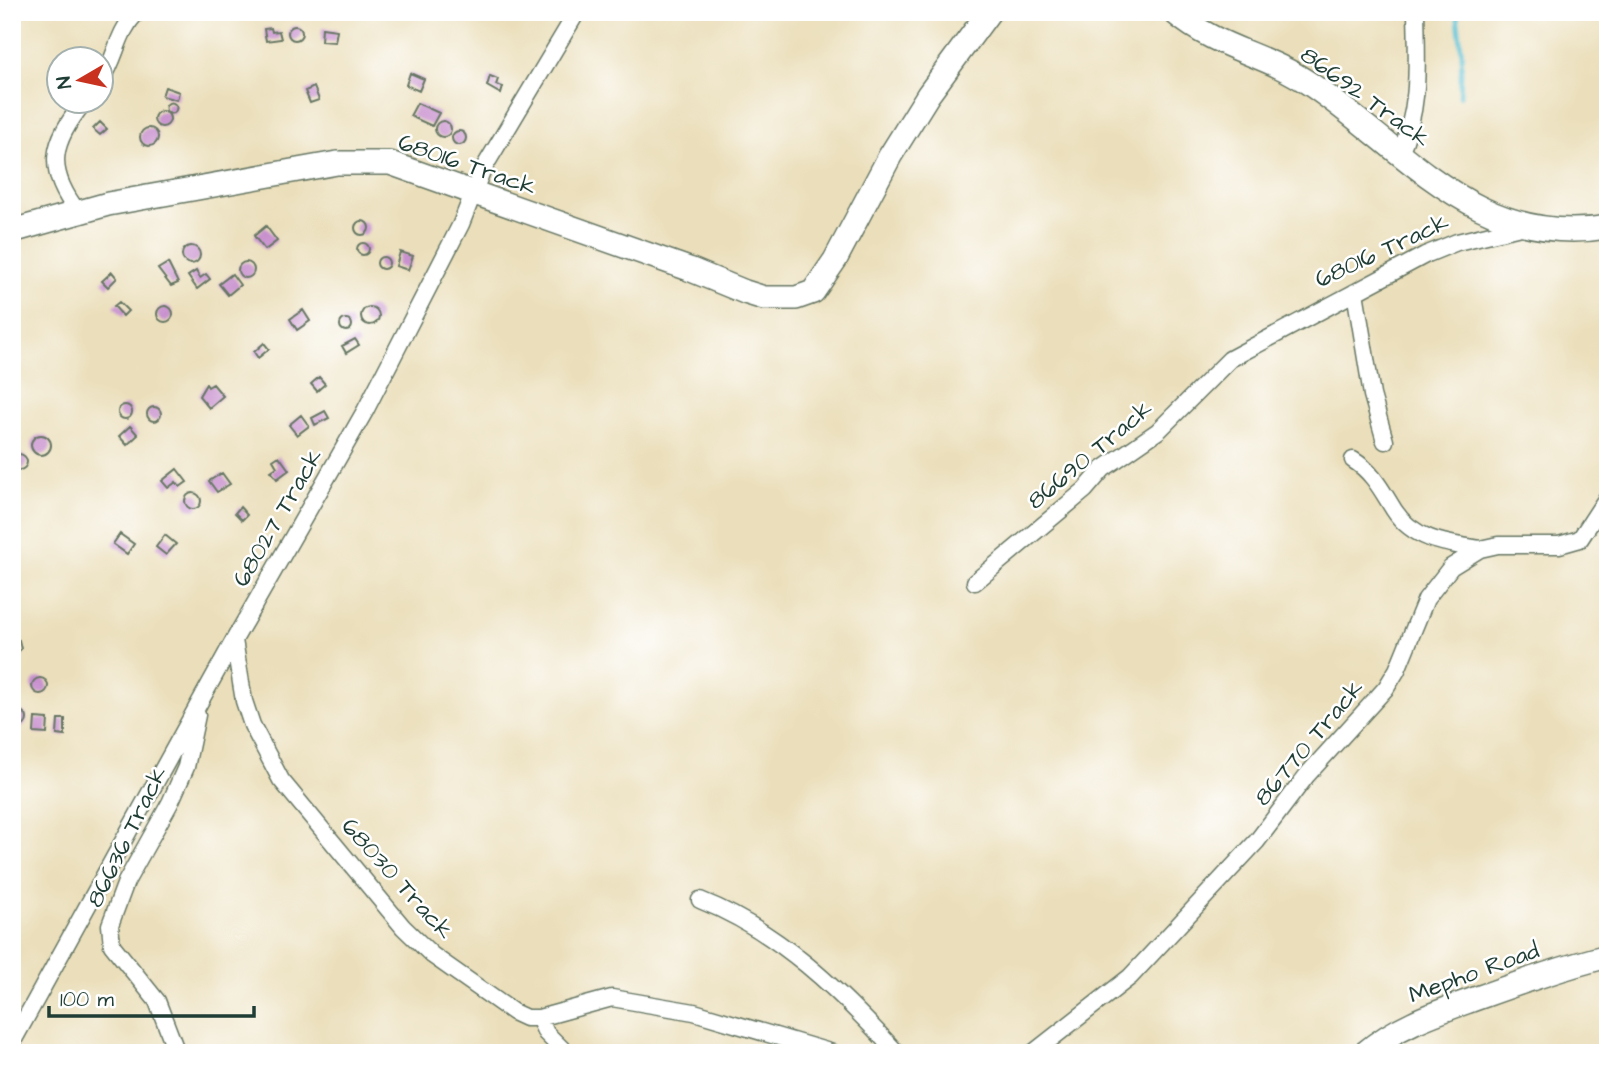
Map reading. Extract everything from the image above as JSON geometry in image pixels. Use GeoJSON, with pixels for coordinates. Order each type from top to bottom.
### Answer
{"type":"FeatureCollection","features":[{"type":"Feature","properties":{"kind":"street"},"geometry":{"type":"LineString","coordinates":[[116,46],[119,35],[136,12]]}},
{"type":"Feature","properties":{"kind":"street","name":"68027 Track"},"geometry":{"type":"LineString","coordinates":[[12,1043],[234,639],[365,411],[514,115],[577,12]]}},
{"type":"Feature","properties":{"kind":"street","name":"68016 Track"},"geometry":{"type":"LineString","coordinates":[[12,231],[108,204],[351,162],[390,163],[764,298],[796,298],[813,292],[835,260],[890,156],[928,95],[989,12]]}},
{"type":"Feature","properties":{"kind":"street","name":"86692 Track"},"geometry":{"type":"LineString","coordinates":[[1174,12],[1219,43],[1276,65],[1310,84],[1399,155],[1454,192],[1497,215],[1525,226]]}},
{"type":"Feature","properties":{"kind":"street"},"geometry":{"type":"LineString","coordinates":[[1399,155],[1413,120],[1416,96],[1416,12]]}},
{"type":"Feature","properties":{"kind":"street"},"geometry":{"type":"LineString","coordinates":[[73,116],[66,125],[55,157],[63,193],[78,212]]}},
{"type":"Feature","properties":{"kind":"street","name":"68016 Track"},"geometry":{"type":"LineString","coordinates":[[1230,359],[1440,248],[1525,226],[1570,231],[1608,227]]}},
{"type":"Feature","properties":{"kind":"street"},"geometry":{"type":"LineString","coordinates":[[1355,292],[1372,395],[1385,441]]}},
{"type":"Feature","properties":{"kind":"street","name":"86690 Track"},"geometry":{"type":"LineString","coordinates":[[975,582],[1084,490],[1103,468],[1158,431],[1230,359]]}},
{"type":"Feature","properties":{"kind":"street"},"geometry":{"type":"LineString","coordinates":[[1353,460],[1377,482],[1406,525],[1433,540],[1480,549]]}},
{"type":"Feature","properties":{"kind":"street","name":"86770 Track"},"geometry":{"type":"LineString","coordinates":[[1033,1053],[1130,977],[1256,841],[1307,775],[1386,688],[1426,599],[1439,580],[1464,557],[1480,549],[1518,543],[1571,543],[1589,529],[1608,496]]}},
{"type":"Feature","properties":{"kind":"street","name":"68030 Track"},"geometry":{"type":"LineString","coordinates":[[234,639],[244,701],[252,725],[281,780],[403,927],[432,955],[513,1012],[526,1018],[539,1017]]}},
{"type":"Feature","properties":{"kind":"street","name":"86636 Track"},"geometry":{"type":"LineString","coordinates":[[177,1053],[158,1001],[112,945],[110,925],[126,882],[170,803],[186,767],[198,705]]}},
{"type":"Feature","properties":{"kind":"street"},"geometry":{"type":"LineString","coordinates":[[700,900],[762,930],[855,1007],[897,1053]]}},
{"type":"Feature","properties":{"kind":"street","name":"Mepho Road"},"geometry":{"type":"LineString","coordinates":[[1365,1053],[1396,1031],[1422,1018],[1536,977],[1608,956]]}},
{"type":"Feature","properties":{"kind":"street"},"geometry":{"type":"LineString","coordinates":[[566,1053],[546,1033],[539,1017],[612,998],[694,1012],[833,1053]]}},
{"type":"Feature","properties":{"kind":"building"},"geometry":{"type":"Polygon","coordinates":[[[292,26],[298,26],[302,33],[298,40],[292,40],[288,36],[288,30],[292,26]]]}},
{"type":"Feature","properties":{"kind":"building"},"geometry":{"type":"Polygon","coordinates":[[[271,28],[272,32],[279,31],[281,39],[266,41],[264,29],[271,28]]]}},
{"type":"Feature","properties":{"kind":"building"},"geometry":{"type":"Polygon","coordinates":[[[322,28],[337,30],[335,42],[321,41],[322,28]]]}},
{"type":"Feature","properties":{"kind":"building"},"geometry":{"type":"Polygon","coordinates":[[[410,73],[424,79],[419,91],[406,85],[410,73]]]}},
{"type":"Feature","properties":{"kind":"building"},"geometry":{"type":"Polygon","coordinates":[[[490,76],[498,79],[496,85],[503,87],[501,94],[487,86],[490,76]]]}},
{"type":"Feature","properties":{"kind":"building"},"geometry":{"type":"Polygon","coordinates":[[[165,87],[179,92],[177,100],[162,96],[165,87]]]}},
{"type":"Feature","properties":{"kind":"building"},"geometry":{"type":"Polygon","coordinates":[[[314,87],[319,100],[310,103],[305,91],[314,87]]]}},
{"type":"Feature","properties":{"kind":"building"},"geometry":{"type":"Polygon","coordinates":[[[171,102],[177,108],[171,114],[165,108],[171,102]]]}},
{"type":"Feature","properties":{"kind":"building"},"geometry":{"type":"Polygon","coordinates":[[[417,103],[439,113],[432,126],[410,116],[417,103]]]}},
{"type":"Feature","properties":{"kind":"building"},"geometry":{"type":"Polygon","coordinates":[[[162,111],[168,113],[168,125],[162,127],[156,125],[154,119],[156,113],[162,111]]]}},
{"type":"Feature","properties":{"kind":"building"},"geometry":{"type":"Polygon","coordinates":[[[440,121],[446,121],[451,129],[449,135],[440,137],[435,132],[435,126],[440,121]]]}},
{"type":"Feature","properties":{"kind":"building"},"geometry":{"type":"Polygon","coordinates":[[[100,122],[107,129],[100,135],[93,129],[100,122]]]}},
{"type":"Feature","properties":{"kind":"building"},"geometry":{"type":"Polygon","coordinates":[[[145,128],[153,128],[158,137],[156,144],[145,146],[140,141],[140,133],[145,128]]]}},
{"type":"Feature","properties":{"kind":"building"},"geometry":{"type":"Polygon","coordinates":[[[456,131],[462,131],[466,138],[462,145],[456,145],[452,141],[452,135],[456,131]]]}},
{"type":"Feature","properties":{"kind":"building"},"geometry":{"type":"Polygon","coordinates":[[[362,221],[367,223],[367,233],[362,235],[357,233],[355,228],[357,223],[362,221]]]}},
{"type":"Feature","properties":{"kind":"building"},"geometry":{"type":"Polygon","coordinates":[[[266,226],[277,241],[265,250],[254,236],[266,226]]]}},
{"type":"Feature","properties":{"kind":"building"},"geometry":{"type":"Polygon","coordinates":[[[363,243],[369,249],[363,255],[357,249],[363,243]]]}},
{"type":"Feature","properties":{"kind":"building"},"geometry":{"type":"Polygon","coordinates":[[[191,246],[197,249],[200,255],[197,261],[191,264],[185,261],[182,255],[185,249],[191,246]]]}},
{"type":"Feature","properties":{"kind":"building"},"geometry":{"type":"Polygon","coordinates":[[[400,252],[413,256],[408,270],[396,266],[400,252]]]}},
{"type":"Feature","properties":{"kind":"building"},"geometry":{"type":"Polygon","coordinates":[[[383,257],[389,263],[383,269],[377,263],[383,257]]]}},
{"type":"Feature","properties":{"kind":"building"},"geometry":{"type":"Polygon","coordinates":[[[246,262],[252,264],[252,276],[246,278],[240,276],[238,270],[240,264],[246,262]]]}},
{"type":"Feature","properties":{"kind":"building"},"geometry":{"type":"Polygon","coordinates":[[[168,263],[178,283],[171,286],[158,269],[168,263]]]}},
{"type":"Feature","properties":{"kind":"building"},"geometry":{"type":"Polygon","coordinates":[[[196,271],[200,278],[206,274],[210,279],[197,289],[188,276],[196,271]]]}},
{"type":"Feature","properties":{"kind":"building"},"geometry":{"type":"Polygon","coordinates":[[[112,272],[117,278],[108,287],[102,281],[112,272]]]}},
{"type":"Feature","properties":{"kind":"building"},"geometry":{"type":"Polygon","coordinates":[[[232,274],[240,285],[228,295],[219,284],[232,274]]]}},
{"type":"Feature","properties":{"kind":"building"},"geometry":{"type":"Polygon","coordinates":[[[119,302],[128,311],[123,316],[114,306],[119,302]]]}},
{"type":"Feature","properties":{"kind":"building"},"geometry":{"type":"Polygon","coordinates":[[[165,306],[173,314],[165,322],[157,314],[165,306]]]}},
{"type":"Feature","properties":{"kind":"building"},"geometry":{"type":"Polygon","coordinates":[[[370,307],[376,310],[379,316],[376,322],[370,325],[364,322],[361,316],[364,310],[370,307]]]}},
{"type":"Feature","properties":{"kind":"building"},"geometry":{"type":"Polygon","coordinates":[[[303,310],[310,321],[297,330],[290,319],[303,310]]]}},
{"type":"Feature","properties":{"kind":"building"},"geometry":{"type":"Polygon","coordinates":[[[346,319],[352,325],[346,331],[340,325],[346,319]]]}},
{"type":"Feature","properties":{"kind":"building"},"geometry":{"type":"Polygon","coordinates":[[[355,339],[359,345],[346,353],[342,346],[355,339]]]}},
{"type":"Feature","properties":{"kind":"building"},"geometry":{"type":"Polygon","coordinates":[[[264,343],[269,349],[258,358],[254,352],[264,343]]]}},
{"type":"Feature","properties":{"kind":"building"},"geometry":{"type":"Polygon","coordinates":[[[319,377],[325,384],[317,391],[311,384],[319,377]]]}},
{"type":"Feature","properties":{"kind":"building"},"geometry":{"type":"Polygon","coordinates":[[[206,384],[208,387],[213,384],[223,396],[209,408],[199,396],[206,384]]]}},
{"type":"Feature","properties":{"kind":"building"},"geometry":{"type":"Polygon","coordinates":[[[122,405],[128,405],[132,412],[128,419],[122,419],[118,415],[118,409],[122,405]]]}},
{"type":"Feature","properties":{"kind":"building"},"geometry":{"type":"Polygon","coordinates":[[[151,407],[157,407],[161,414],[157,421],[151,421],[147,417],[147,411],[151,407]]]}},
{"type":"Feature","properties":{"kind":"building"},"geometry":{"type":"Polygon","coordinates":[[[325,411],[329,418],[315,425],[312,418],[325,411]]]}},
{"type":"Feature","properties":{"kind":"building"},"geometry":{"type":"Polygon","coordinates":[[[301,415],[309,426],[297,435],[289,425],[301,415]]]}},
{"type":"Feature","properties":{"kind":"building"},"geometry":{"type":"Polygon","coordinates":[[[130,426],[138,435],[127,445],[119,436],[130,426]]]}},
{"type":"Feature","properties":{"kind":"building"},"geometry":{"type":"Polygon","coordinates":[[[41,435],[48,438],[51,445],[48,452],[41,455],[34,452],[31,445],[34,438],[41,435]]]}},
{"type":"Feature","properties":{"kind":"building"},"geometry":{"type":"Polygon","coordinates":[[[19,454],[27,462],[19,470],[11,462],[19,454]]]}},
{"type":"Feature","properties":{"kind":"building"},"geometry":{"type":"Polygon","coordinates":[[[279,456],[289,470],[277,479],[271,471],[277,467],[273,460],[279,456]]]}},
{"type":"Feature","properties":{"kind":"building"},"geometry":{"type":"Polygon","coordinates":[[[177,469],[187,482],[180,487],[176,482],[168,488],[162,481],[177,469]]]}},
{"type":"Feature","properties":{"kind":"building"},"geometry":{"type":"Polygon","coordinates":[[[222,473],[230,484],[217,492],[209,481],[222,473]]]}},
{"type":"Feature","properties":{"kind":"building"},"geometry":{"type":"Polygon","coordinates":[[[193,493],[201,501],[193,509],[185,501],[193,493]]]}},
{"type":"Feature","properties":{"kind":"building"},"geometry":{"type":"Polygon","coordinates":[[[240,507],[247,515],[242,520],[235,513],[240,507]]]}},
{"type":"Feature","properties":{"kind":"building"},"geometry":{"type":"Polygon","coordinates":[[[120,534],[134,544],[127,554],[113,544],[120,534]]]}},
{"type":"Feature","properties":{"kind":"building"},"geometry":{"type":"Polygon","coordinates":[[[165,535],[176,544],[166,555],[156,547],[165,535]]]}},
{"type":"Feature","properties":{"kind":"building"},"geometry":{"type":"Polygon","coordinates":[[[12,637],[19,640],[21,649],[12,658],[12,637]]]}},
{"type":"Feature","properties":{"kind":"building"},"geometry":{"type":"Polygon","coordinates":[[[40,678],[46,680],[46,692],[40,694],[34,692],[32,686],[34,680],[40,678]]]}},
{"type":"Feature","properties":{"kind":"building"},"geometry":{"type":"Polygon","coordinates":[[[19,711],[27,719],[19,727],[11,719],[19,711]]]}},
{"type":"Feature","properties":{"kind":"building"},"geometry":{"type":"Polygon","coordinates":[[[35,718],[48,719],[47,734],[34,733],[35,718]]]}},
{"type":"Feature","properties":{"kind":"building"},"geometry":{"type":"Polygon","coordinates":[[[58,719],[65,719],[65,736],[57,735],[58,719]]]}},
{"type":"Feature","properties":{"kind":"waterway"},"geometry":{"type":"LineString","coordinates":[[1457,12],[1462,55],[1460,96]]}}]}
